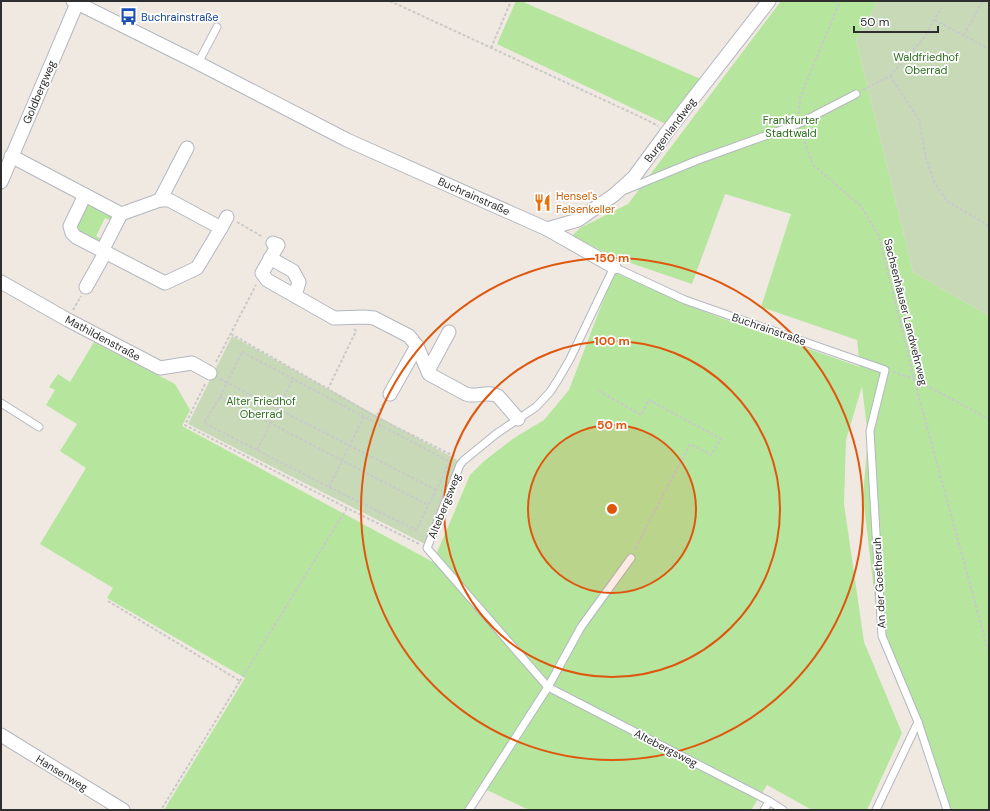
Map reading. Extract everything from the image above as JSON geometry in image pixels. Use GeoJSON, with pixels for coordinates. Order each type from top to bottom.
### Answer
{"type":"FeatureCollection","features":[{"type":"Feature","properties":{"kind":"street","name":"Buchrainstraße"},"geometry":{"type":"LineString","coordinates":[[76,2],[347,140],[547,229],[614,267]]}},
{"type":"Feature","properties":{"kind":"street","name":"Goldbergweg"},"geometry":{"type":"LineString","coordinates":[[1,182],[76,2]]}},
{"type":"Feature","properties":{"kind":"street","name":"Burgenlandweg"},"geometry":{"type":"LineString","coordinates":[[547,229],[578,220],[614,195],[634,177],[764,2]]}},
{"type":"Feature","properties":{"kind":"street"},"geometry":{"type":"LineString","coordinates":[[160,200],[187,148]]}},
{"type":"Feature","properties":{"kind":"street"},"geometry":{"type":"LineString","coordinates":[[11,156],[121,214]]}},
{"type":"Feature","properties":{"kind":"street"},"geometry":{"type":"LineString","coordinates":[[85,195],[70,226],[72,233],[76,237],[103,252],[164,283],[197,268],[224,222],[169,200],[160,200],[121,214],[103,252],[86,287]]}},
{"type":"Feature","properties":{"kind":"street"},"geometry":{"type":"LineString","coordinates":[[273,243],[278,245],[262,273],[267,280],[334,318],[364,316],[374,318],[409,336],[417,346],[429,374],[470,396],[490,393],[498,396],[518,419]]}},
{"type":"Feature","properties":{"kind":"street"},"geometry":{"type":"LineString","coordinates":[[270,258],[293,271],[299,282],[295,296]]}},
{"type":"Feature","properties":{"kind":"street","name":"Mathildenstraße"},"geometry":{"type":"LineString","coordinates":[[1,282],[68,320],[160,368],[192,363],[210,374]]}},
{"type":"Feature","properties":{"kind":"street"},"geometry":{"type":"LineString","coordinates":[[428,370],[449,332]]}},
{"type":"Feature","properties":{"kind":"street"},"geometry":{"type":"LineString","coordinates":[[390,394],[417,346]]}},
{"type":"Feature","properties":{"kind":"street","name":"Hansenweg"},"geometry":{"type":"LineString","coordinates":[[1,735],[123,810]]}},
{"type":"Feature","properties":{"kind":"lane"},"geometry":{"type":"LineString","coordinates":[[198,63],[217,27]]}},
{"type":"Feature","properties":{"kind":"lane"},"geometry":{"type":"LineString","coordinates":[[614,195],[698,160],[798,124],[856,94]]}},
{"type":"Feature","properties":{"kind":"lane","name":"Buchrainstraße"},"geometry":{"type":"LineString","coordinates":[[614,267],[685,300],[885,370]]}},
{"type":"Feature","properties":{"kind":"lane","name":"Altebergsweg"},"geometry":{"type":"LineString","coordinates":[[614,267],[570,359],[550,392],[536,407],[496,434],[460,465],[427,548],[548,687],[783,810]]}},
{"type":"Feature","properties":{"kind":"lane","name":"An der Goetheruh"},"geometry":{"type":"LineString","coordinates":[[885,370],[870,432],[882,636],[918,722],[947,810]]}},
{"type":"Feature","properties":{"kind":"lane"},"geometry":{"type":"LineString","coordinates":[[1,403],[39,427]]}},
{"type":"Feature","properties":{"kind":"lane"},"geometry":{"type":"LineString","coordinates":[[469,810],[548,687],[581,627],[631,558]]}},
{"type":"Feature","properties":{"kind":"lane"},"geometry":{"type":"LineString","coordinates":[[876,810],[918,722]]}},
{"type":"Feature","properties":{"kind":"lane"},"geometry":{"type":"LineString","coordinates":[[764,810],[768,801]]}},
{"type":"Feature","properties":{"kind":"path"},"geometry":{"type":"LineString","coordinates":[[390,1],[647,120],[667,132]]}},
{"type":"Feature","properties":{"kind":"path"},"geometry":{"type":"LineString","coordinates":[[491,48],[511,1]]}},
{"type":"Feature","properties":{"kind":"path","name":"Sachsenhäuser Landwehrweg"},"geometry":{"type":"LineString","coordinates":[[840,1],[800,98],[798,124],[813,164],[861,206],[879,236],[914,379],[989,654]]}},
{"type":"Feature","properties":{"kind":"path"},"geometry":{"type":"LineString","coordinates":[[964,35],[983,1]]}},
{"type":"Feature","properties":{"kind":"path"},"geometry":{"type":"LineString","coordinates":[[856,94],[890,76],[923,39],[941,8]]}},
{"type":"Feature","properties":{"kind":"path"},"geometry":{"type":"LineString","coordinates":[[935,20],[989,49]]}},
{"type":"Feature","properties":{"kind":"path"},"geometry":{"type":"LineString","coordinates":[[890,76],[919,120],[926,158],[935,184],[947,201],[989,226]]}},
{"type":"Feature","properties":{"kind":"path"},"geometry":{"type":"LineString","coordinates":[[224,222],[273,243]]}},
{"type":"Feature","properties":{"kind":"path"},"geometry":{"type":"LineString","coordinates":[[262,273],[185,425],[427,548]]}},
{"type":"Feature","properties":{"kind":"path"},"geometry":{"type":"LineString","coordinates":[[68,320],[86,287]]}},
{"type":"Feature","properties":{"kind":"path"},"geometry":{"type":"LineString","coordinates":[[328,389],[356,331],[350,328]]}},
{"type":"Feature","properties":{"kind":"path"},"geometry":{"type":"LineString","coordinates":[[231,334],[376,417],[463,461]]}},
{"type":"Feature","properties":{"kind":"path"},"geometry":{"type":"LineString","coordinates":[[242,352],[450,462],[416,530],[204,423],[227,383],[242,352]]}},
{"type":"Feature","properties":{"kind":"path"},"geometry":{"type":"LineString","coordinates":[[885,370],[914,379],[989,419]]}},
{"type":"Feature","properties":{"kind":"path"},"geometry":{"type":"LineString","coordinates":[[210,374],[436,490]]}},
{"type":"Feature","properties":{"kind":"path"},"geometry":{"type":"LineString","coordinates":[[258,450],[293,379]]}},
{"type":"Feature","properties":{"kind":"path"},"geometry":{"type":"LineString","coordinates":[[598,391],[641,415],[649,400],[721,439],[711,455],[690,444],[631,558]]}},
{"type":"Feature","properties":{"kind":"path"},"geometry":{"type":"LineString","coordinates":[[376,417],[390,394]]}},
{"type":"Feature","properties":{"kind":"path"},"geometry":{"type":"LineString","coordinates":[[220,397],[428,505]]}},
{"type":"Feature","properties":{"kind":"path"},"geometry":{"type":"LineString","coordinates":[[329,487],[364,416]]}},
{"type":"Feature","properties":{"kind":"path"},"geometry":{"type":"LineString","coordinates":[[161,810],[347,508]]}},
{"type":"Feature","properties":{"kind":"path"},"geometry":{"type":"LineString","coordinates":[[108,601],[240,682]]}},
{"type":"Feature","properties":{"kind":"green space"},"geometry":{"type":"Polygon","coordinates":[[[516,1],[521,1],[703,80],[668,125],[497,44],[516,1]]]}},
{"type":"Feature","properties":{"kind":"green space","name":"Frankfurter Stadtwald"},"geometry":{"type":"Polygon","coordinates":[[[781,1],[878,1],[856,40],[913,272],[989,316],[989,810],[950,810],[918,723],[879,634],[863,496],[868,437],[862,386],[846,440],[844,504],[864,642],[902,733],[867,810],[812,810],[767,785],[751,810],[529,810],[487,790],[476,791],[464,810],[164,810],[245,678],[107,598],[113,588],[40,544],[86,468],[60,451],[77,424],[46,405],[55,390],[49,387],[58,374],[70,382],[94,342],[175,384],[190,410],[182,426],[433,562],[470,475],[483,462],[514,438],[544,420],[569,390],[614,272],[685,304],[721,318],[860,367],[857,340],[761,307],[791,214],[725,194],[692,284],[616,258],[572,236],[580,228],[628,204],[781,1]]]}},
{"type":"Feature","properties":{"kind":"green space","name":"Waldfriedhof Oberrad"},"geometry":{"type":"Polygon","coordinates":[[[878,1],[989,1],[989,316],[913,272],[856,40],[878,1]]]}},
{"type":"Feature","properties":{"kind":"green space"},"geometry":{"type":"Polygon","coordinates":[[[89,204],[112,215],[112,221],[105,218],[96,236],[103,240],[99,243],[75,229],[87,205],[89,204]]]}},
{"type":"Feature","properties":{"kind":"green space","name":"Alter Friedhof Oberrad"},"geometry":{"type":"Polygon","coordinates":[[[232,336],[459,461],[425,544],[188,424],[232,336]]]}},
{"type":"Feature","properties":{"kind":"place","name":"Buchrainstraße"},"geometry":{"type":"Point","coordinates":[128,17]}},
{"type":"Feature","properties":{"kind":"place","name":"Hensel's Felsenkeller"},"geometry":{"type":"Point","coordinates":[543,202]}}]}
